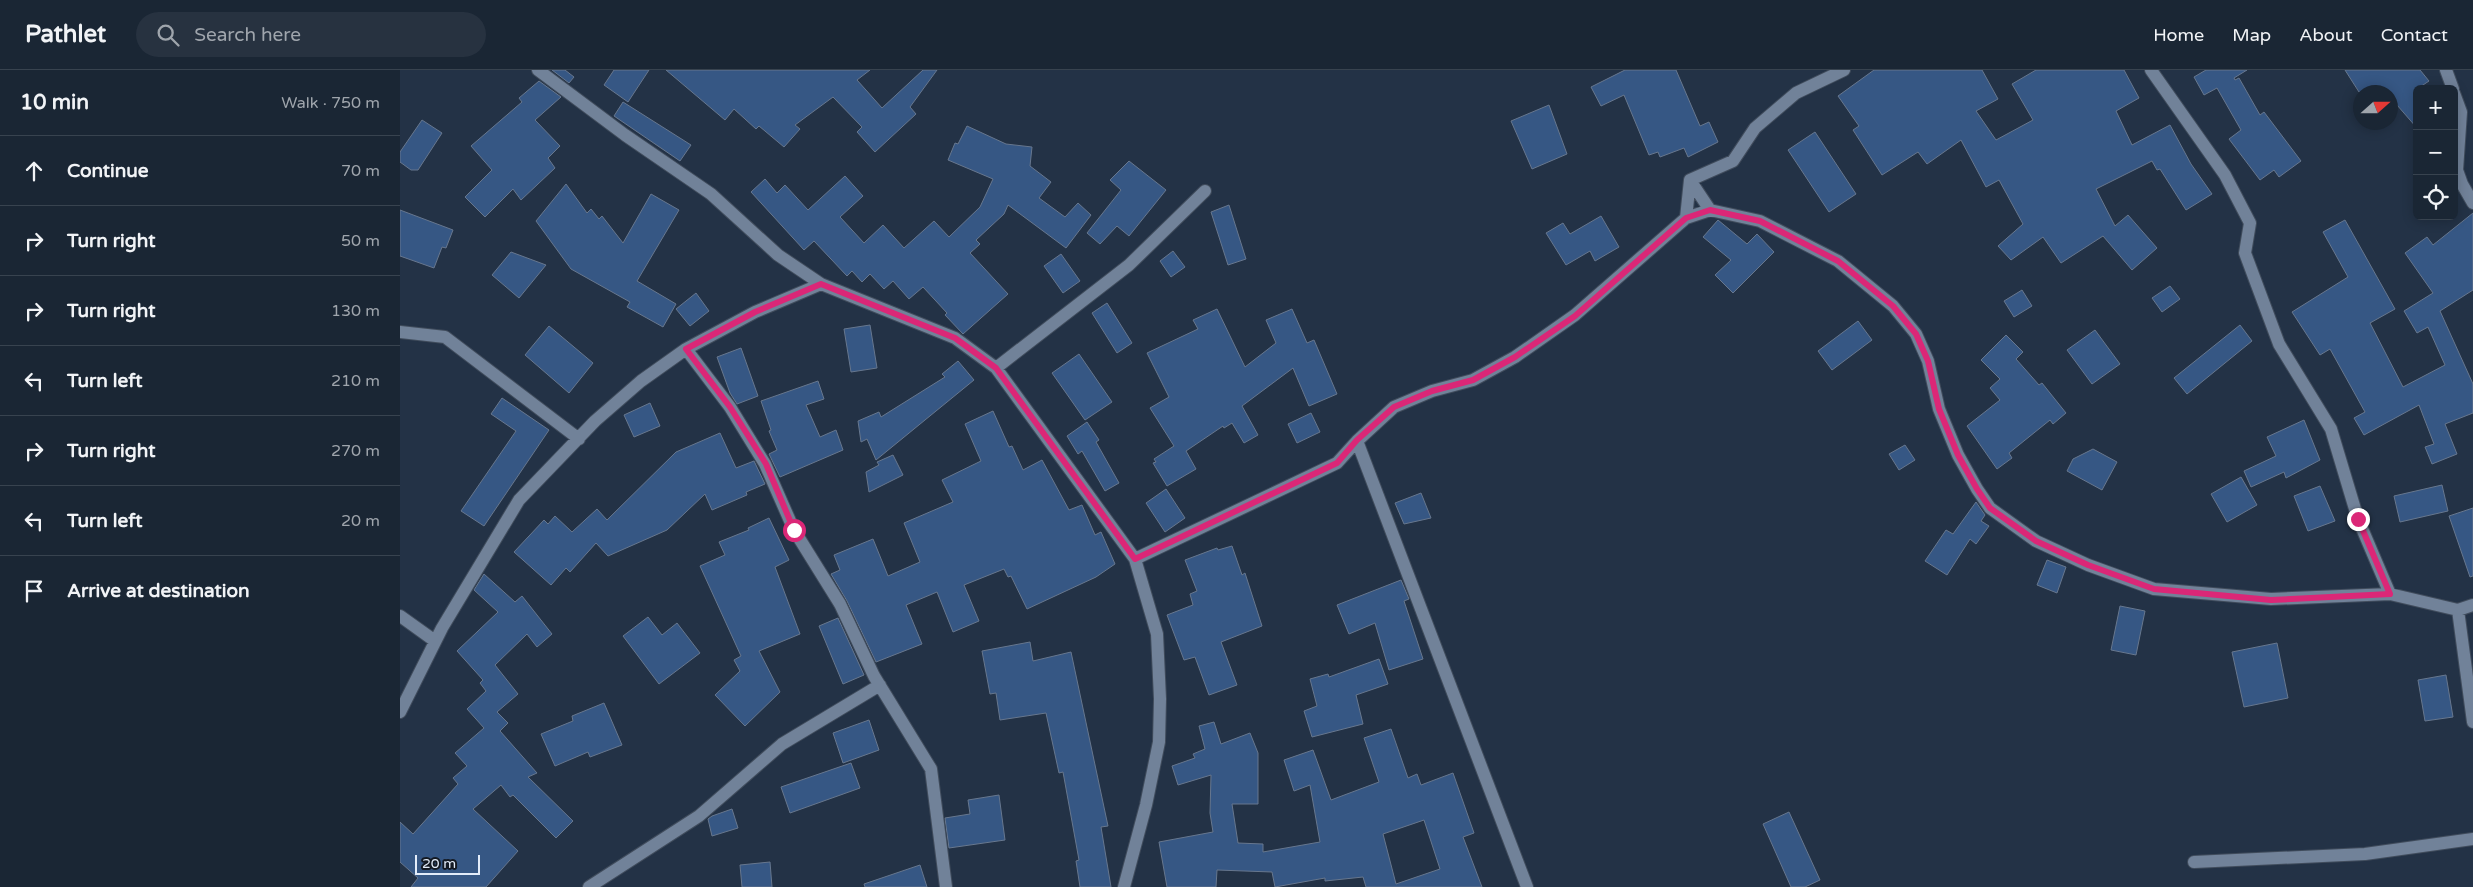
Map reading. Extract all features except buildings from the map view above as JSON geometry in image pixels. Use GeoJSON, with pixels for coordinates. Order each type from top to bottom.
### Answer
{"type":"FeatureCollection","features":[{"type":"Feature","properties":{"kind":"street"},"geometry":{"type":"LineString","coordinates":[[538,70],[625,135],[712,194],[778,255],[821,284],[955,338],[996,368],[1135,559],[1157,634],[1160,699],[1159,742],[1146,805],[1124,887]]}},
{"type":"Feature","properties":{"kind":"street"},"geometry":{"type":"LineString","coordinates":[[1690,180],[1733,161],[1755,128],[1796,93],[1844,70]]}},
{"type":"Feature","properties":{"kind":"street"},"geometry":{"type":"LineString","coordinates":[[2151,70],[2225,175],[2250,223],[2245,253],[2279,344],[2331,429],[2358,519],[2390,594]]}},
{"type":"Feature","properties":{"kind":"street"},"geometry":{"type":"LineString","coordinates":[[2446,70],[2451,85]]}},
{"type":"Feature","properties":{"kind":"street"},"geometry":{"type":"LineString","coordinates":[[2458,104],[2461,112],[2457,170],[2462,184],[2473,203]]}},
{"type":"Feature","properties":{"kind":"street"},"geometry":{"type":"LineString","coordinates":[[1690,180],[1710,210]]}},
{"type":"Feature","properties":{"kind":"street"},"geometry":{"type":"LineString","coordinates":[[1686,218],[1690,180]]}},
{"type":"Feature","properties":{"kind":"street"},"geometry":{"type":"LineString","coordinates":[[996,368],[1129,265],[1205,191]]}},
{"type":"Feature","properties":{"kind":"street"},"geometry":{"type":"LineString","coordinates":[[1135,559],[1337,463],[1357,440],[1394,407],[1432,391],[1473,380],[1515,357],[1575,316],[1686,218],[1710,210],[1760,221],[1838,261],[1893,306],[1916,334],[1928,361],[1939,409],[1958,455],[1977,489],[1990,508],[2036,541],[2088,565],[2154,589],[2271,600],[2390,594],[2458,610],[2473,605]]}},
{"type":"Feature","properties":{"kind":"street"},"geometry":{"type":"LineString","coordinates":[[400,712],[435,641],[519,500],[595,421],[641,381],[686,349],[755,312],[821,284]]}},
{"type":"Feature","properties":{"kind":"street"},"geometry":{"type":"LineString","coordinates":[[400,332],[446,337],[579,439]]}},
{"type":"Feature","properties":{"kind":"street"},"geometry":{"type":"LineString","coordinates":[[686,349],[730,407],[766,464],[794,530],[840,604],[880,685],[931,769],[946,887]]}},
{"type":"Feature","properties":{"kind":"street"},"geometry":{"type":"LineString","coordinates":[[1357,440],[1527,887]]}},
{"type":"Feature","properties":{"kind":"street"},"geometry":{"type":"LineString","coordinates":[[2458,610],[2473,722]]}},
{"type":"Feature","properties":{"kind":"street"},"geometry":{"type":"LineString","coordinates":[[400,616],[435,641]]}},
{"type":"Feature","properties":{"kind":"street"},"geometry":{"type":"LineString","coordinates":[[589,887],[699,816],[782,744],[880,685]]}},
{"type":"Feature","properties":{"kind":"street"},"geometry":{"type":"LineString","coordinates":[[2194,862],[2364,854],[2473,839]]}},
{"type":"Feature","properties":{"kind":"route"},"geometry":{"type":"LineString","coordinates":[[794,530],[766,464],[730,407],[686,349],[755,312],[821,284],[955,338],[996,368],[1135,559],[1253,501],[1337,463],[1357,440],[1394,407],[1432,391],[1473,380],[1515,357],[1575,316],[1686,218],[1710,210],[1760,221],[1838,261],[1893,306],[1916,334],[1928,361],[1939,409],[1958,455],[1977,489],[1990,508],[2036,541],[2088,565],[2154,589],[2271,600],[2390,594],[2358,519]]}}]}
